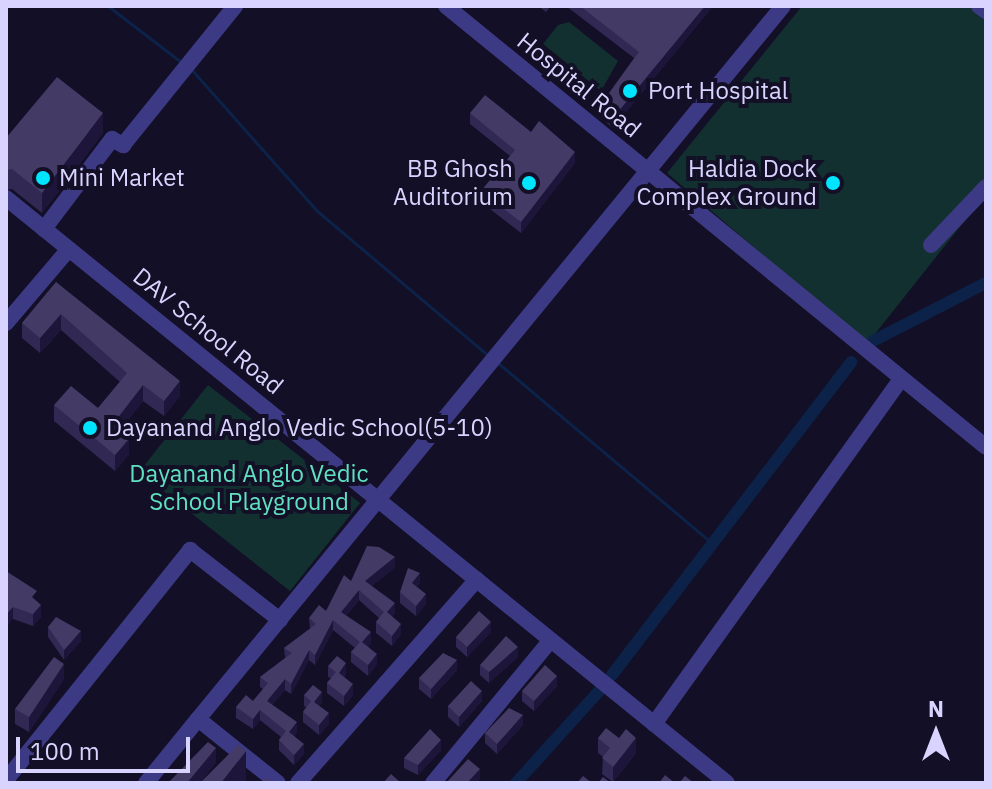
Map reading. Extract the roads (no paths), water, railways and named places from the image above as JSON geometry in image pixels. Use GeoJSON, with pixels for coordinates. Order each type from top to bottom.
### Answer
{"type":"FeatureCollection","features":[{"type":"Feature","properties":{"kind":"street"},"geometry":{"type":"LineString","coordinates":[[44,229],[112,139],[123,145],[235,6]]}},
{"type":"Feature","properties":{"kind":"street","name":"Hospital Road"},"geometry":{"type":"LineString","coordinates":[[446,6],[900,380],[986,447]]}},
{"type":"Feature","properties":{"kind":"street"},"geometry":{"type":"LineString","coordinates":[[146,783],[381,501],[645,169],[783,6]]}},
{"type":"Feature","properties":{"kind":"street"},"geometry":{"type":"LineString","coordinates":[[979,6],[986,11]]}},
{"type":"Feature","properties":{"kind":"street"},"geometry":{"type":"LineString","coordinates":[[931,245],[986,187]]}},
{"type":"Feature","properties":{"kind":"street","name":"DAV School Road"},"geometry":{"type":"LineString","coordinates":[[6,198],[727,783]]}},
{"type":"Feature","properties":{"kind":"street"},"geometry":{"type":"LineString","coordinates":[[6,323],[69,249]]}},
{"type":"Feature","properties":{"kind":"street"},"geometry":{"type":"LineString","coordinates":[[654,724],[900,380]]}},
{"type":"Feature","properties":{"kind":"street"},"geometry":{"type":"LineString","coordinates":[[6,780],[190,550],[280,620]]}},
{"type":"Feature","properties":{"kind":"street"},"geometry":{"type":"LineString","coordinates":[[298,783],[477,579]]}},
{"type":"Feature","properties":{"kind":"street"},"geometry":{"type":"LineString","coordinates":[[433,783],[551,640]]}},
{"type":"Feature","properties":{"kind":"street"},"geometry":{"type":"LineString","coordinates":[[198,719],[278,783]]}},
{"type":"Feature","properties":{"kind":"waterway"},"geometry":{"type":"LineString","coordinates":[[108,6],[181,62]]}},
{"type":"Feature","properties":{"kind":"waterway"},"geometry":{"type":"LineString","coordinates":[[191,69],[316,210],[489,356]]}},
{"type":"Feature","properties":{"kind":"waterway"},"geometry":{"type":"LineString","coordinates":[[873,341],[986,283]]}},
{"type":"Feature","properties":{"kind":"waterway"},"geometry":{"type":"LineString","coordinates":[[612,675],[851,362]]}},
{"type":"Feature","properties":{"kind":"waterway"},"geometry":{"type":"LineString","coordinates":[[498,363],[715,546]]}},
{"type":"Feature","properties":{"kind":"waterway"},"geometry":{"type":"LineString","coordinates":[[516,783],[601,689]]}},
{"type":"Feature","properties":{"kind":"place","name":"Port Hospital"},"geometry":{"type":"Point","coordinates":[630,91]}},
{"type":"Feature","properties":{"kind":"place","name":"Mini Market"},"geometry":{"type":"Point","coordinates":[43,178]}},
{"type":"Feature","properties":{"kind":"place","name":"BB Ghosh Auditorium"},"geometry":{"type":"Point","coordinates":[529,183]}},
{"type":"Feature","properties":{"kind":"place","name":"Haldia Dock Complex Ground"},"geometry":{"type":"Point","coordinates":[833,183]}},
{"type":"Feature","properties":{"kind":"place","name":"Dayanand Anglo Vedic School(5-10)"},"geometry":{"type":"Point","coordinates":[90,428]}},
{"type":"Feature","properties":{"kind":"park label","name":"Dayanand Anglo Vedic School Playground"},"geometry":{"type":"Point","coordinates":[249,488]}}]}
